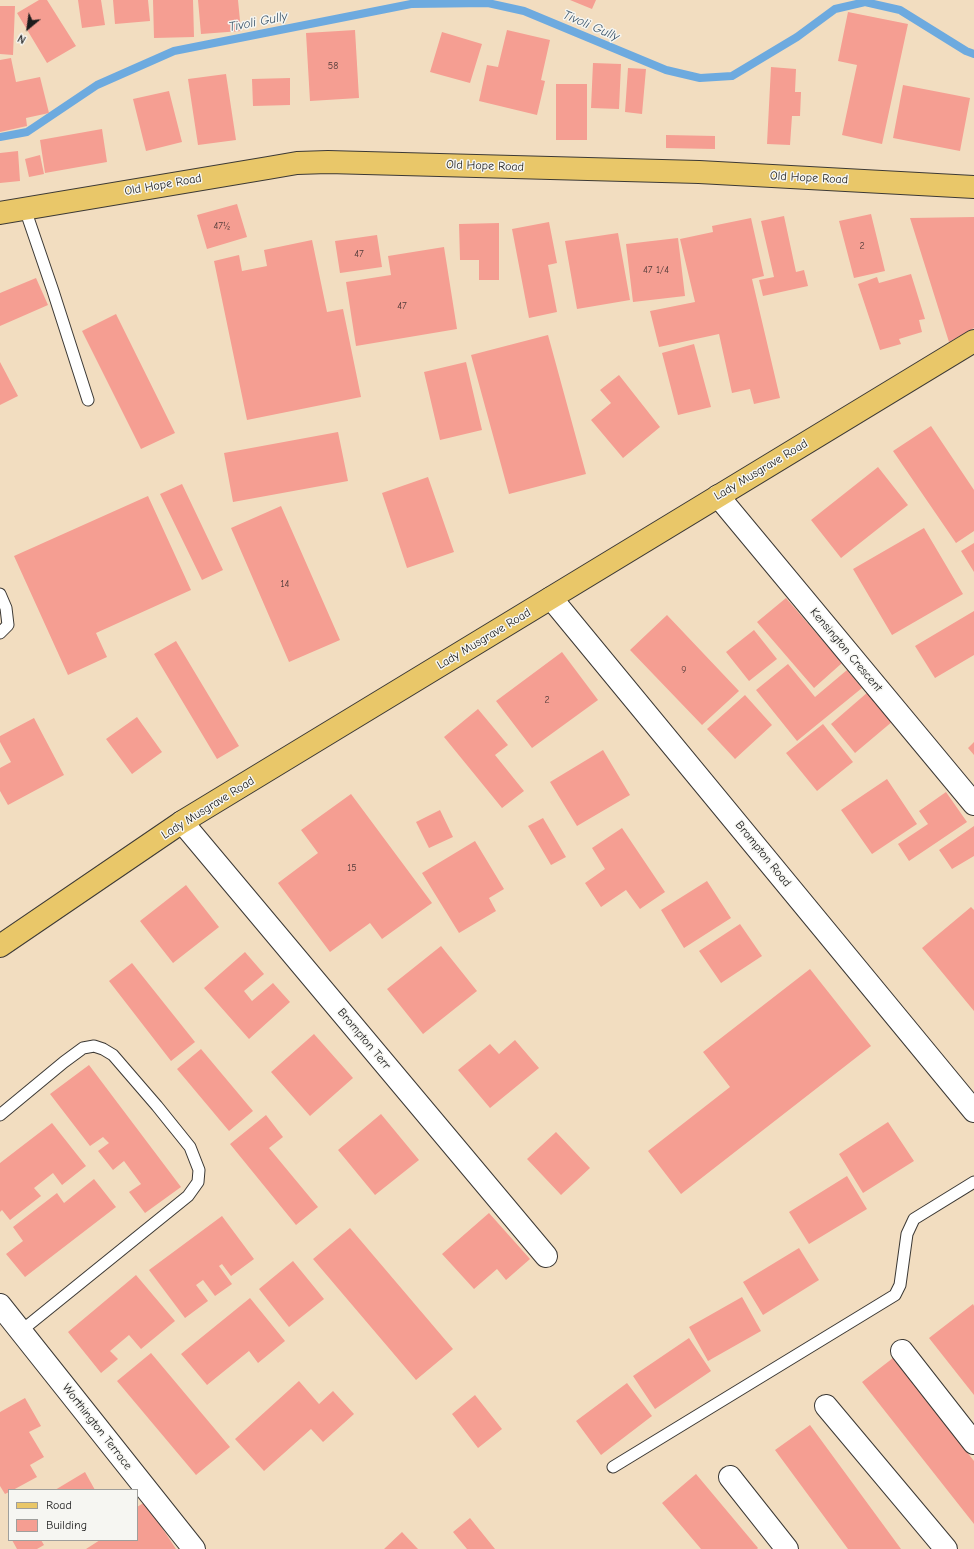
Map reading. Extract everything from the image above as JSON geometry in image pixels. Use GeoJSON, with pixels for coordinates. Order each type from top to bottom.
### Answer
{"type":"FeatureCollection","features":[{"type":"Feature","properties":{"kind":"main road","name":"Old Hope Road"},"geometry":{"type":"LineString","coordinates":[[0,213],[297,163],[328,162],[699,172],[974,187]]}},
{"type":"Feature","properties":{"kind":"main road","name":"Lady Musgrave Road"},"geometry":{"type":"LineString","coordinates":[[0,946],[182,822],[974,341]]}},
{"type":"Feature","properties":{"kind":"street","name":"Kensington Crescent"},"geometry":{"type":"LineString","coordinates":[[718,496],[974,804]]}},
{"type":"Feature","properties":{"kind":"street","name":"Brompton Road"},"geometry":{"type":"LineString","coordinates":[[551,598],[974,1111]]}},
{"type":"Feature","properties":{"kind":"street","name":"Brompton Terr"},"geometry":{"type":"LineString","coordinates":[[182,822],[546,1256]]}},
{"type":"Feature","properties":{"kind":"street","name":"Worthington Terrace"},"geometry":{"type":"LineString","coordinates":[[0,1305],[194,1549]]}},
{"type":"Feature","properties":{"kind":"street"},"geometry":{"type":"LineString","coordinates":[[902,1351],[974,1443]]}},
{"type":"Feature","properties":{"kind":"street"},"geometry":{"type":"LineString","coordinates":[[826,1406],[946,1549]]}},
{"type":"Feature","properties":{"kind":"street"},"geometry":{"type":"LineString","coordinates":[[730,1477],[787,1549]]}},
{"type":"Feature","properties":{"kind":"lane"},"geometry":{"type":"LineString","coordinates":[[24,209],[53,291],[88,400]]}},
{"type":"Feature","properties":{"kind":"lane"},"geometry":{"type":"LineString","coordinates":[[0,594],[6,608],[8,625],[0,633]]}},
{"type":"Feature","properties":{"kind":"lane"},"geometry":{"type":"LineString","coordinates":[[0,1114],[83,1048],[94,1046],[104,1049],[113,1055],[157,1106],[190,1147],[199,1170],[198,1182],[188,1196],[21,1331]]}},
{"type":"Feature","properties":{"kind":"lane"},"geometry":{"type":"LineString","coordinates":[[613,1467],[895,1296],[900,1285],[907,1234],[914,1219],[974,1182]]}},
{"type":"Feature","properties":{"kind":"building"},"geometry":{"type":"Polygon","coordinates":[[[39,0],[47,0],[76,46],[47,63],[17,13],[39,0]]]}},
{"type":"Feature","properties":{"kind":"building"},"geometry":{"type":"Polygon","coordinates":[[[78,0],[101,0],[105,25],[82,28],[78,0]]]}},
{"type":"Feature","properties":{"kind":"building"},"geometry":{"type":"Polygon","coordinates":[[[113,0],[148,0],[150,21],[115,24],[113,0]]]}},
{"type":"Feature","properties":{"kind":"building"},"geometry":{"type":"Polygon","coordinates":[[[153,0],[193,0],[194,37],[154,38],[153,0]]]}},
{"type":"Feature","properties":{"kind":"building"},"geometry":{"type":"Polygon","coordinates":[[[198,0],[238,0],[241,31],[201,34],[198,0]]]}},
{"type":"Feature","properties":{"kind":"building"},"geometry":{"type":"Polygon","coordinates":[[[570,0],[596,0],[592,9],[570,0]]]}},
{"type":"Feature","properties":{"kind":"building"},"geometry":{"type":"Polygon","coordinates":[[[0,6],[15,6],[13,55],[0,54],[0,6]]]}},
{"type":"Feature","properties":{"kind":"building"},"geometry":{"type":"Polygon","coordinates":[[[848,12],[908,24],[882,144],[842,135],[857,65],[838,61],[848,12]]]}},
{"type":"Feature","properties":{"kind":"building"},"geometry":{"type":"Polygon","coordinates":[[[355,30],[359,98],[310,101],[306,33],[355,30]]]}},
{"type":"Feature","properties":{"kind":"building"},"geometry":{"type":"Polygon","coordinates":[[[507,30],[550,40],[541,80],[545,81],[537,115],[479,101],[487,65],[498,67],[507,30]]]}},
{"type":"Feature","properties":{"kind":"building"},"geometry":{"type":"Polygon","coordinates":[[[442,32],[482,44],[470,83],[430,72],[442,32]]]}},
{"type":"Feature","properties":{"kind":"building"},"geometry":{"type":"Polygon","coordinates":[[[11,58],[16,82],[40,77],[49,113],[26,118],[27,126],[0,132],[0,60],[11,58]]]}},
{"type":"Feature","properties":{"kind":"building"},"geometry":{"type":"Polygon","coordinates":[[[593,63],[621,64],[619,109],[591,108],[593,63]]]}},
{"type":"Feature","properties":{"kind":"building"},"geometry":{"type":"Polygon","coordinates":[[[771,67],[796,69],[795,92],[801,92],[800,116],[792,116],[790,145],[767,144],[771,67]]]}},
{"type":"Feature","properties":{"kind":"building"},"geometry":{"type":"Polygon","coordinates":[[[628,68],[646,69],[642,114],[625,112],[628,68]]]}},
{"type":"Feature","properties":{"kind":"building"},"geometry":{"type":"Polygon","coordinates":[[[226,74],[236,140],[198,145],[188,79],[226,74]]]}},
{"type":"Feature","properties":{"kind":"building"},"geometry":{"type":"Polygon","coordinates":[[[290,78],[290,105],[253,106],[252,79],[290,78]]]}},
{"type":"Feature","properties":{"kind":"building"},"geometry":{"type":"Polygon","coordinates":[[[556,84],[587,84],[587,140],[556,140],[556,84]]]}},
{"type":"Feature","properties":{"kind":"building"},"geometry":{"type":"Polygon","coordinates":[[[903,85],[970,98],[960,151],[893,138],[903,85]]]}},
{"type":"Feature","properties":{"kind":"building"},"geometry":{"type":"Polygon","coordinates":[[[169,91],[182,142],[146,151],[133,99],[169,91]]]}},
{"type":"Feature","properties":{"kind":"building"},"geometry":{"type":"Polygon","coordinates":[[[102,129],[107,162],[45,173],[40,140],[102,129]]]}},
{"type":"Feature","properties":{"kind":"building"},"geometry":{"type":"Polygon","coordinates":[[[666,135],[715,136],[715,149],[666,148],[666,135]]]}},
{"type":"Feature","properties":{"kind":"building"},"geometry":{"type":"Polygon","coordinates":[[[18,151],[20,181],[0,183],[0,153],[18,151]]]}},
{"type":"Feature","properties":{"kind":"building"},"geometry":{"type":"Polygon","coordinates":[[[40,155],[44,174],[29,177],[25,159],[40,155]]]}},
{"type":"Feature","properties":{"kind":"building"},"geometry":{"type":"Polygon","coordinates":[[[237,204],[247,237],[207,249],[197,215],[237,204]]]}},
{"type":"Feature","properties":{"kind":"building"},"geometry":{"type":"Polygon","coordinates":[[[871,214],[885,271],[854,278],[839,221],[871,214]]]}},
{"type":"Feature","properties":{"kind":"building"},"geometry":{"type":"Polygon","coordinates":[[[784,216],[796,272],[804,270],[808,286],[763,296],[759,280],[774,277],[761,221],[784,216]]]}},
{"type":"Feature","properties":{"kind":"building"},"geometry":{"type":"Polygon","coordinates":[[[974,217],[974,328],[949,342],[910,218],[974,217]]]}},
{"type":"Feature","properties":{"kind":"building"},"geometry":{"type":"Polygon","coordinates":[[[751,218],[764,276],[752,279],[780,398],[754,404],[750,389],[732,393],[719,334],[659,347],[650,311],[695,302],[680,239],[713,232],[712,226],[751,218]]]}},
{"type":"Feature","properties":{"kind":"building"},"geometry":{"type":"Polygon","coordinates":[[[549,222],[557,263],[548,265],[557,312],[529,318],[512,229],[549,222]]]}},
{"type":"Feature","properties":{"kind":"building"},"geometry":{"type":"Polygon","coordinates":[[[499,223],[499,280],[479,280],[479,260],[460,260],[459,224],[499,223]]]}},
{"type":"Feature","properties":{"kind":"building"},"geometry":{"type":"Polygon","coordinates":[[[618,233],[630,300],[577,309],[565,241],[618,233]]]}},
{"type":"Feature","properties":{"kind":"building"},"geometry":{"type":"Polygon","coordinates":[[[377,235],[382,267],[340,273],[335,241],[377,235]]]}},
{"type":"Feature","properties":{"kind":"building"},"geometry":{"type":"Polygon","coordinates":[[[678,238],[685,296],[633,302],[626,244],[678,238]]]}},
{"type":"Feature","properties":{"kind":"building"},"geometry":{"type":"Polygon","coordinates":[[[312,240],[327,312],[343,309],[361,397],[247,420],[214,261],[239,255],[242,271],[267,266],[264,250],[312,240]]]}},
{"type":"Feature","properties":{"kind":"building"},"geometry":{"type":"Polygon","coordinates":[[[444,247],[457,329],[356,346],[346,282],[391,275],[388,256],[444,247]]]}},
{"type":"Feature","properties":{"kind":"building"},"geometry":{"type":"Polygon","coordinates":[[[911,274],[925,319],[919,320],[922,332],[899,339],[901,344],[880,350],[858,284],[877,277],[879,283],[911,274]]]}},
{"type":"Feature","properties":{"kind":"building"},"geometry":{"type":"Polygon","coordinates":[[[36,278],[48,305],[0,326],[0,293],[36,278]]]}},
{"type":"Feature","properties":{"kind":"building"},"geometry":{"type":"Polygon","coordinates":[[[116,314],[175,433],[141,449],[82,331],[116,314]]]}},
{"type":"Feature","properties":{"kind":"building"},"geometry":{"type":"Polygon","coordinates":[[[548,335],[586,474],[509,494],[471,355],[548,335]]]}},
{"type":"Feature","properties":{"kind":"building"},"geometry":{"type":"Polygon","coordinates":[[[694,344],[711,407],[678,415],[662,353],[694,344]]]}},
{"type":"Feature","properties":{"kind":"building"},"geometry":{"type":"Polygon","coordinates":[[[0,362],[18,396],[0,405],[0,362]]]}},
{"type":"Feature","properties":{"kind":"building"},"geometry":{"type":"Polygon","coordinates":[[[466,362],[482,430],[440,440],[424,372],[466,362]]]}},
{"type":"Feature","properties":{"kind":"building"},"geometry":{"type":"Polygon","coordinates":[[[619,375],[660,427],[623,458],[591,420],[611,403],[600,390],[619,375]]]}},
{"type":"Feature","properties":{"kind":"building"},"geometry":{"type":"Polygon","coordinates":[[[931,426],[974,490],[974,531],[956,543],[893,451],[931,426]]]}},
{"type":"Feature","properties":{"kind":"building"},"geometry":{"type":"Polygon","coordinates":[[[338,432],[348,481],[233,502],[224,453],[338,432]]]}},
{"type":"Feature","properties":{"kind":"building"},"geometry":{"type":"Polygon","coordinates":[[[878,467],[908,505],[841,558],[811,520],[878,467]]]}},
{"type":"Feature","properties":{"kind":"building"},"geometry":{"type":"Polygon","coordinates":[[[428,477],[454,552],[407,568],[382,493],[428,477]]]}},
{"type":"Feature","properties":{"kind":"building"},"geometry":{"type":"Polygon","coordinates":[[[182,484],[223,570],[202,580],[160,494],[182,484]]]}},
{"type":"Feature","properties":{"kind":"building"},"geometry":{"type":"Polygon","coordinates":[[[148,496],[191,590],[96,633],[107,657],[68,675],[14,556],[148,496]]]}},
{"type":"Feature","properties":{"kind":"building"},"geometry":{"type":"Polygon","coordinates":[[[281,506],[340,640],[289,662],[231,528],[281,506]]]}},
{"type":"Feature","properties":{"kind":"building"},"geometry":{"type":"Polygon","coordinates":[[[924,528],[963,594],[892,635],[853,569],[924,528]]]}},
{"type":"Feature","properties":{"kind":"building"},"geometry":{"type":"Polygon","coordinates":[[[974,543],[974,572],[961,551],[974,543]]]}},
{"type":"Feature","properties":{"kind":"building"},"geometry":{"type":"Polygon","coordinates":[[[786,598],[842,663],[814,688],[757,622],[786,598]]]}},
{"type":"Feature","properties":{"kind":"building"},"geometry":{"type":"Polygon","coordinates":[[[974,611],[974,655],[935,678],[915,646],[974,611]]]}},
{"type":"Feature","properties":{"kind":"building"},"geometry":{"type":"Polygon","coordinates":[[[667,615],[739,691],[702,725],[630,650],[667,615]]]}},
{"type":"Feature","properties":{"kind":"building"},"geometry":{"type":"Polygon","coordinates":[[[754,630],[777,659],[749,681],[726,652],[754,630]]]}},
{"type":"Feature","properties":{"kind":"building"},"geometry":{"type":"Polygon","coordinates":[[[176,641],[239,746],[217,759],[154,654],[176,641]]]}},
{"type":"Feature","properties":{"kind":"building"},"geometry":{"type":"Polygon","coordinates":[[[562,652],[598,700],[532,748],[496,701],[562,652]]]}},
{"type":"Feature","properties":{"kind":"building"},"geometry":{"type":"Polygon","coordinates":[[[788,664],[815,697],[847,670],[862,688],[797,741],[756,690],[788,664]]]}},
{"type":"Feature","properties":{"kind":"building"},"geometry":{"type":"Polygon","coordinates":[[[868,692],[893,721],[855,753],[831,724],[868,692]]]}},
{"type":"Feature","properties":{"kind":"building"},"geometry":{"type":"Polygon","coordinates":[[[745,695],[772,725],[735,759],[707,729],[745,695]]]}},
{"type":"Feature","properties":{"kind":"building"},"geometry":{"type":"Polygon","coordinates":[[[478,709],[508,745],[495,755],[524,791],[502,808],[444,737],[478,709]]]}},
{"type":"Feature","properties":{"kind":"building"},"geometry":{"type":"Polygon","coordinates":[[[137,717],[162,752],[132,774],[106,739],[137,717]]]}},
{"type":"Feature","properties":{"kind":"building"},"geometry":{"type":"Polygon","coordinates":[[[34,718],[64,775],[8,805],[0,791],[0,768],[11,762],[0,742],[0,736],[34,718]]]}},
{"type":"Feature","properties":{"kind":"building"},"geometry":{"type":"Polygon","coordinates":[[[823,724],[853,762],[817,791],[786,753],[823,724]]]}},
{"type":"Feature","properties":{"kind":"building"},"geometry":{"type":"Polygon","coordinates":[[[974,742],[974,755],[968,748],[974,742]]]}},
{"type":"Feature","properties":{"kind":"building"},"geometry":{"type":"Polygon","coordinates":[[[603,750],[630,795],[577,826],[550,782],[603,750]]]}},
{"type":"Feature","properties":{"kind":"building"},"geometry":{"type":"Polygon","coordinates":[[[887,779],[917,824],[872,854],[841,810],[887,779]]]}},
{"type":"Feature","properties":{"kind":"building"},"geometry":{"type":"Polygon","coordinates":[[[946,792],[967,822],[909,861],[898,844],[928,824],[919,811],[946,792]]]}},
{"type":"Feature","properties":{"kind":"building"},"geometry":{"type":"Polygon","coordinates":[[[351,794],[432,903],[382,939],[370,923],[330,952],[278,883],[318,853],[301,830],[351,794]]]}},
{"type":"Feature","properties":{"kind":"building"},"geometry":{"type":"Polygon","coordinates":[[[440,810],[453,837],[429,848],[416,822],[440,810]]]}},
{"type":"Feature","properties":{"kind":"building"},"geometry":{"type":"Polygon","coordinates":[[[543,818],[566,857],[551,865],[528,826],[543,818]]]}},
{"type":"Feature","properties":{"kind":"building"},"geometry":{"type":"Polygon","coordinates":[[[974,826],[974,856],[952,869],[939,850],[974,826]]]}},
{"type":"Feature","properties":{"kind":"building"},"geometry":{"type":"Polygon","coordinates":[[[622,828],[665,892],[640,909],[626,890],[601,907],[585,883],[605,869],[592,848],[622,828]]]}},
{"type":"Feature","properties":{"kind":"building"},"geometry":{"type":"Polygon","coordinates":[[[475,841],[504,889],[489,898],[496,911],[459,933],[422,873],[475,841]]]}},
{"type":"Feature","properties":{"kind":"building"},"geometry":{"type":"Polygon","coordinates":[[[707,881],[731,918],[684,948],[661,910],[707,881]]]}},
{"type":"Feature","properties":{"kind":"building"},"geometry":{"type":"Polygon","coordinates":[[[186,885],[219,927],[173,963],[140,921],[186,885]]]}},
{"type":"Feature","properties":{"kind":"building"},"geometry":{"type":"Polygon","coordinates":[[[971,907],[974,910],[974,1011],[922,948],[971,907]]]}},
{"type":"Feature","properties":{"kind":"building"},"geometry":{"type":"Polygon","coordinates":[[[740,924],[762,956],[721,983],[699,951],[740,924]]]}},
{"type":"Feature","properties":{"kind":"building"},"geometry":{"type":"Polygon","coordinates":[[[441,946],[477,991],[423,1034],[387,989],[441,946]]]}},
{"type":"Feature","properties":{"kind":"building"},"geometry":{"type":"Polygon","coordinates":[[[245,952],[264,974],[244,991],[252,1001],[273,983],[290,1002],[249,1039],[204,988],[245,952]]]}},
{"type":"Feature","properties":{"kind":"building"},"geometry":{"type":"Polygon","coordinates":[[[132,963],[195,1042],[171,1061],[109,981],[132,963]]]}},
{"type":"Feature","properties":{"kind":"building"},"geometry":{"type":"Polygon","coordinates":[[[810,969],[871,1046],[681,1194],[648,1151],[730,1087],[703,1052],[810,969]]]}},
{"type":"Feature","properties":{"kind":"building"},"geometry":{"type":"Polygon","coordinates":[[[314,1034],[353,1078],[310,1116],[271,1072],[314,1034]]]}},
{"type":"Feature","properties":{"kind":"building"},"geometry":{"type":"Polygon","coordinates":[[[515,1040],[539,1068],[490,1108],[458,1070],[490,1044],[499,1054],[515,1040]]]}},
{"type":"Feature","properties":{"kind":"building"},"geometry":{"type":"Polygon","coordinates":[[[201,1049],[253,1111],[229,1131],[177,1069],[201,1049]]]}},
{"type":"Feature","properties":{"kind":"building"},"geometry":{"type":"Polygon","coordinates":[[[89,1065],[181,1187],[145,1213],[129,1192],[141,1184],[124,1161],[113,1170],[98,1151],[109,1143],[103,1137],[90,1146],[50,1094],[89,1065]]]}},
{"type":"Feature","properties":{"kind":"building"},"geometry":{"type":"Polygon","coordinates":[[[381,1114],[419,1160],[375,1195],[338,1150],[381,1114]]]}},
{"type":"Feature","properties":{"kind":"building"},"geometry":{"type":"Polygon","coordinates":[[[266,1115],[283,1137],[269,1148],[318,1207],[296,1225],[230,1144],[266,1115]]]}},
{"type":"Feature","properties":{"kind":"building"},"geometry":{"type":"Polygon","coordinates":[[[888,1122],[914,1161],[863,1193],[839,1154],[888,1122]]]}},
{"type":"Feature","properties":{"kind":"building"},"geometry":{"type":"Polygon","coordinates":[[[52,1123],[86,1166],[62,1185],[53,1173],[34,1188],[41,1196],[10,1220],[2,1210],[0,1212],[0,1163],[52,1123]]]}},
{"type":"Feature","properties":{"kind":"building"},"geometry":{"type":"Polygon","coordinates":[[[556,1132],[590,1168],[561,1195],[527,1159],[556,1132]]]}},
{"type":"Feature","properties":{"kind":"building"},"geometry":{"type":"Polygon","coordinates":[[[847,1176],[867,1209],[809,1244],[789,1212],[847,1176]]]}},
{"type":"Feature","properties":{"kind":"building"},"geometry":{"type":"Polygon","coordinates":[[[94,1179],[116,1207],[25,1277],[6,1254],[23,1241],[13,1227],[57,1193],[64,1203],[94,1179]]]}},
{"type":"Feature","properties":{"kind":"building"},"geometry":{"type":"Polygon","coordinates":[[[489,1213],[530,1259],[506,1280],[497,1269],[474,1289],[442,1254],[489,1213]]]}},
{"type":"Feature","properties":{"kind":"building"},"geometry":{"type":"Polygon","coordinates":[[[222,1216],[254,1259],[231,1276],[222,1264],[219,1266],[232,1284],[215,1296],[203,1280],[196,1285],[208,1301],[185,1318],[149,1270],[222,1216]]]}},
{"type":"Feature","properties":{"kind":"building"},"geometry":{"type":"Polygon","coordinates":[[[350,1228],[453,1349],[416,1380],[313,1259],[350,1228]]]}},
{"type":"Feature","properties":{"kind":"building"},"geometry":{"type":"Polygon","coordinates":[[[799,1248],[819,1280],[763,1315],[743,1282],[799,1248]]]}},
{"type":"Feature","properties":{"kind":"building"},"geometry":{"type":"Polygon","coordinates":[[[293,1261],[324,1299],[289,1327],[259,1289],[293,1261]]]}},
{"type":"Feature","properties":{"kind":"building"},"geometry":{"type":"Polygon","coordinates":[[[136,1275],[175,1321],[141,1349],[129,1335],[110,1351],[118,1359],[101,1373],[68,1332],[136,1275]]]}},
{"type":"Feature","properties":{"kind":"building"},"geometry":{"type":"Polygon","coordinates":[[[742,1297],[761,1331],[708,1361],[689,1327],[742,1297]]]}},
{"type":"Feature","properties":{"kind":"building"},"geometry":{"type":"Polygon","coordinates":[[[250,1298],[285,1341],[258,1363],[249,1351],[207,1385],[181,1354],[250,1298]]]}},
{"type":"Feature","properties":{"kind":"building"},"geometry":{"type":"Polygon","coordinates":[[[973,1304],[974,1306],[974,1395],[929,1338],[973,1304]]]}},
{"type":"Feature","properties":{"kind":"building"},"geometry":{"type":"Polygon","coordinates":[[[689,1338],[711,1371],[655,1409],[633,1376],[689,1338]]]}},
{"type":"Feature","properties":{"kind":"building"},"geometry":{"type":"Polygon","coordinates":[[[151,1353],[230,1447],[196,1475],[117,1381],[151,1353]]]}},
{"type":"Feature","properties":{"kind":"building"},"geometry":{"type":"Polygon","coordinates":[[[893,1358],[974,1461],[974,1524],[862,1382],[893,1358]]]}},
{"type":"Feature","properties":{"kind":"building"},"geometry":{"type":"Polygon","coordinates":[[[299,1381],[319,1404],[333,1391],[354,1414],[323,1442],[311,1429],[264,1471],[235,1439],[299,1381]]]}},
{"type":"Feature","properties":{"kind":"building"},"geometry":{"type":"Polygon","coordinates":[[[627,1383],[652,1416],[601,1455],[576,1421],[627,1383]]]}},
{"type":"Feature","properties":{"kind":"building"},"geometry":{"type":"Polygon","coordinates":[[[475,1395],[502,1429],[478,1448],[452,1414],[475,1395]]]}},
{"type":"Feature","properties":{"kind":"building"},"geometry":{"type":"Polygon","coordinates":[[[25,1398],[41,1426],[29,1432],[44,1457],[30,1465],[37,1477],[15,1489],[8,1489],[8,1492],[5,1494],[0,1486],[0,1412],[25,1398]]]}},
{"type":"Feature","properties":{"kind":"building"},"geometry":{"type":"Polygon","coordinates":[[[810,1425],[901,1549],[848,1549],[775,1450],[810,1425]]]}},
{"type":"Feature","properties":{"kind":"building"},"geometry":{"type":"Polygon","coordinates":[[[85,1472],[94,1489],[57,1489],[85,1472]]]}},
{"type":"Feature","properties":{"kind":"building"},"geometry":{"type":"Polygon","coordinates":[[[696,1474],[758,1548],[757,1549],[701,1549],[662,1503],[696,1474]]]}},
{"type":"Feature","properties":{"kind":"building"},"geometry":{"type":"Polygon","coordinates":[[[145,1502],[176,1549],[86,1549],[98,1541],[138,1541],[138,1506],[145,1502]]]}},
{"type":"Feature","properties":{"kind":"building"},"geometry":{"type":"Polygon","coordinates":[[[470,1518],[495,1549],[467,1549],[453,1532],[470,1518]]]}},
{"type":"Feature","properties":{"kind":"building"},"geometry":{"type":"Polygon","coordinates":[[[402,1532],[418,1549],[384,1549],[402,1532]]]}},
{"type":"Feature","properties":{"kind":"building"},"geometry":{"type":"Polygon","coordinates":[[[13,1541],[42,1541],[44,1545],[37,1549],[17,1549],[13,1541]]]}},
{"type":"Feature","properties":{"kind":"waterway","name":"Tivoli Gully"},"geometry":{"type":"LineString","coordinates":[[0,137],[27,132],[97,85],[174,51],[411,4],[488,3],[524,11],[666,70],[700,78],[732,76],[797,37],[835,9],[865,2],[900,10],[966,51],[974,54]]}}]}
